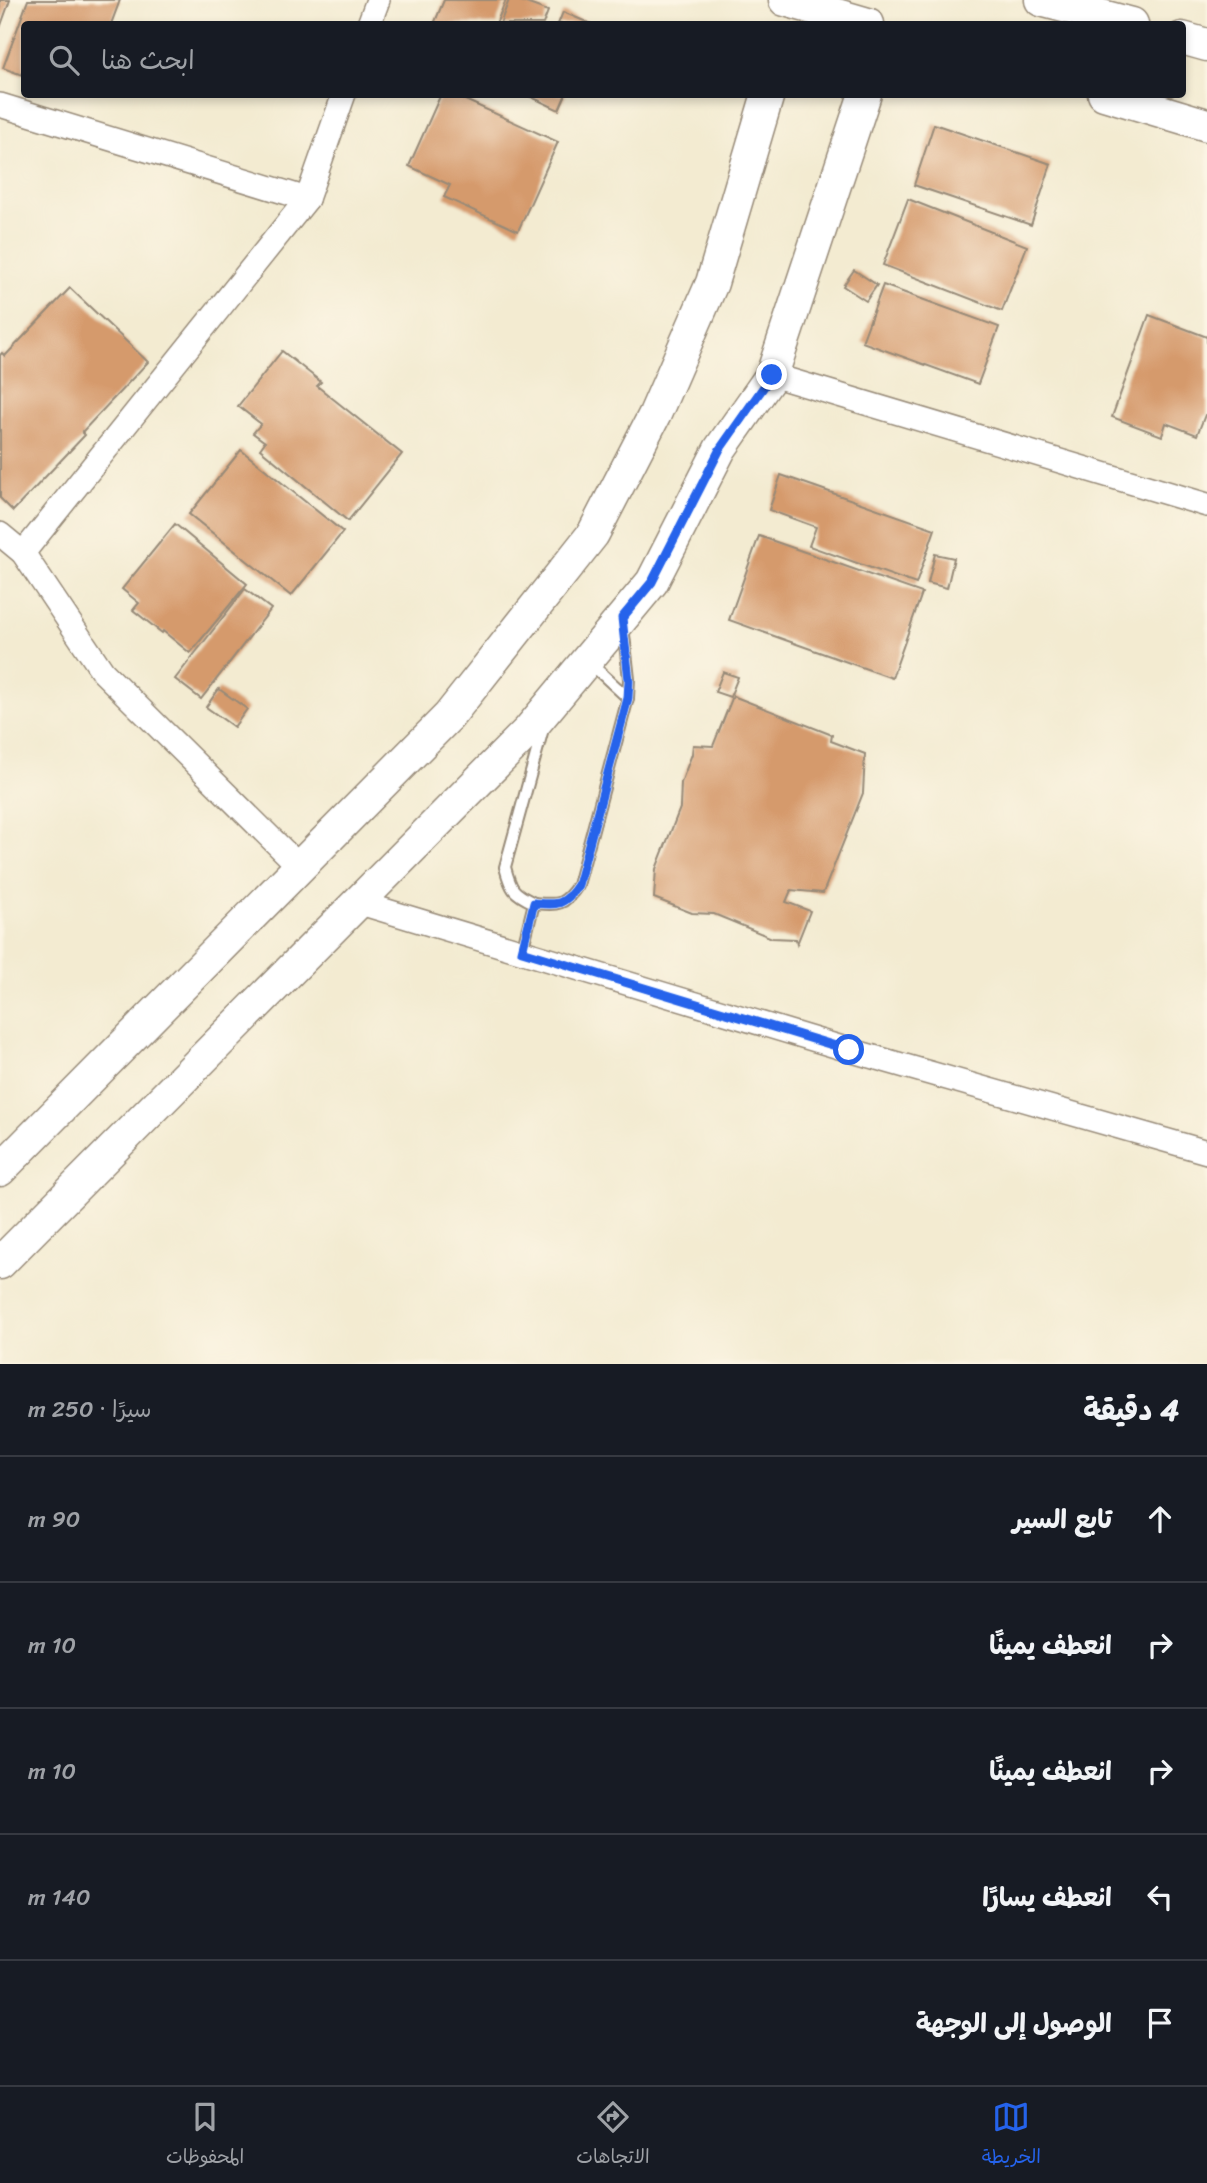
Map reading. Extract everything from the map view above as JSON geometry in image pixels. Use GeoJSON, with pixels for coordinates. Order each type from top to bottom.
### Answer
{"type":"FeatureCollection","features":[{"type":"Feature","properties":{"kind":"street"},"geometry":{"type":"LineString","coordinates":[[370,21],[378,0]]}},
{"type":"Feature","properties":{"kind":"street"},"geometry":{"type":"LineString","coordinates":[[1041,0],[1121,21]]}},
{"type":"Feature","properties":{"kind":"street"},"geometry":{"type":"LineString","coordinates":[[789,9],[852,21]]}},
{"type":"Feature","properties":{"kind":"street"},"geometry":{"type":"LineString","coordinates":[[1186,39],[1207,45]]}},
{"type":"Feature","properties":{"kind":"street"},"geometry":{"type":"LineString","coordinates":[[23,553],[307,199],[343,98]]}},
{"type":"Feature","properties":{"kind":"street"},"geometry":{"type":"LineString","coordinates":[[5,1156],[301,868],[449,716],[593,534],[655,414],[712,283],[767,98]]}},
{"type":"Feature","properties":{"kind":"street"},"geometry":{"type":"LineString","coordinates":[[0,1262],[530,730],[652,582],[720,449],[772,375],[864,98]]}},
{"type":"Feature","properties":{"kind":"street"},"geometry":{"type":"LineString","coordinates":[[1117,98],[1207,125]]}},
{"type":"Feature","properties":{"kind":"street"},"geometry":{"type":"LineString","coordinates":[[0,105],[307,199]]}},
{"type":"Feature","properties":{"kind":"street"},"geometry":{"type":"LineString","coordinates":[[772,375],[1207,505]]}},
{"type":"Feature","properties":{"kind":"street"},"geometry":{"type":"LineString","coordinates":[[0,534],[23,553],[103,672],[301,868]]}},
{"type":"Feature","properties":{"kind":"street"},"geometry":{"type":"LineString","coordinates":[[356,902],[849,1050],[1207,1152]]}},
{"type":"Feature","properties":{"kind":"lane"},"geometry":{"type":"LineString","coordinates":[[549,707],[505,867],[515,894],[534,903],[558,905],[570,898],[578,885],[628,698],[629,680],[622,618]]}},
{"type":"Feature","properties":{"kind":"lane"},"geometry":{"type":"LineString","coordinates":[[587,660],[628,698]]}},
{"type":"Feature","properties":{"kind":"lane"},"geometry":{"type":"LineString","coordinates":[[522,951],[534,903]]}},
{"type":"Feature","properties":{"kind":"building"},"geometry":{"type":"Polygon","coordinates":[[[0,0],[10,0],[0,28],[0,0]]]}},
{"type":"Feature","properties":{"kind":"building"},"geometry":{"type":"Polygon","coordinates":[[[28,0],[120,0],[112,21],[21,21],[21,75],[3,68],[28,0]]]}},
{"type":"Feature","properties":{"kind":"building"},"geometry":{"type":"Polygon","coordinates":[[[444,0],[506,0],[497,21],[435,21],[444,0]]]}},
{"type":"Feature","properties":{"kind":"building"},"geometry":{"type":"Polygon","coordinates":[[[509,0],[518,0],[548,11],[544,21],[501,21],[509,0]]]}},
{"type":"Feature","properties":{"kind":"building"},"geometry":{"type":"Polygon","coordinates":[[[563,12],[584,21],[559,21],[563,12]]]}},
{"type":"Feature","properties":{"kind":"building"},"geometry":{"type":"Polygon","coordinates":[[[439,98],[461,98],[558,142],[518,231],[444,197],[450,185],[409,166],[439,98]]]}},
{"type":"Feature","properties":{"kind":"building"},"geometry":{"type":"Polygon","coordinates":[[[534,98],[564,98],[559,110],[534,98]]]}},
{"type":"Feature","properties":{"kind":"building"},"geometry":{"type":"Polygon","coordinates":[[[934,124],[1051,164],[1031,225],[914,185],[934,124]]]}},
{"type":"Feature","properties":{"kind":"building"},"geometry":{"type":"Polygon","coordinates":[[[908,199],[1027,246],[1002,311],[883,265],[908,199]]]}},
{"type":"Feature","properties":{"kind":"building"},"geometry":{"type":"Polygon","coordinates":[[[854,270],[877,285],[866,301],[843,286],[854,270]]]}},
{"type":"Feature","properties":{"kind":"building"},"geometry":{"type":"Polygon","coordinates":[[[883,285],[999,327],[978,384],[862,342],[883,285]]]}},
{"type":"Feature","properties":{"kind":"building"},"geometry":{"type":"Polygon","coordinates":[[[70,288],[148,362],[82,432],[85,435],[13,511],[0,498],[0,355],[2,353],[5,356],[70,288]]]}},
{"type":"Feature","properties":{"kind":"building"},"geometry":{"type":"Polygon","coordinates":[[[1149,315],[1207,337],[1207,415],[1197,435],[1166,423],[1162,436],[1112,417],[1149,315]]]}},
{"type":"Feature","properties":{"kind":"building"},"geometry":{"type":"Polygon","coordinates":[[[282,351],[321,382],[317,386],[402,454],[348,521],[260,449],[265,442],[253,433],[261,424],[238,406],[282,351]]]}},
{"type":"Feature","properties":{"kind":"building"},"geometry":{"type":"Polygon","coordinates":[[[241,450],[343,532],[291,596],[189,514],[241,450]]]}},
{"type":"Feature","properties":{"kind":"building"},"geometry":{"type":"Polygon","coordinates":[[[781,475],[935,529],[916,584],[809,546],[816,527],[769,510],[781,475]]]}},
{"type":"Feature","properties":{"kind":"building"},"geometry":{"type":"Polygon","coordinates":[[[175,524],[247,584],[190,653],[133,610],[139,603],[122,589],[175,524]]]}},
{"type":"Feature","properties":{"kind":"building"},"geometry":{"type":"Polygon","coordinates":[[[759,536],[922,593],[892,678],[729,620],[759,536]]]}},
{"type":"Feature","properties":{"kind":"building"},"geometry":{"type":"Polygon","coordinates":[[[935,554],[954,558],[947,588],[928,583],[935,554]]]}},
{"type":"Feature","properties":{"kind":"building"},"geometry":{"type":"Polygon","coordinates":[[[245,589],[271,609],[201,699],[175,679],[245,589]]]}},
{"type":"Feature","properties":{"kind":"building"},"geometry":{"type":"Polygon","coordinates":[[[723,672],[738,677],[730,697],[715,692],[723,672]]]}},
{"type":"Feature","properties":{"kind":"building"},"geometry":{"type":"Polygon","coordinates":[[[219,689],[247,709],[234,727],[206,707],[219,689]]]}},
{"type":"Feature","properties":{"kind":"building"},"geometry":{"type":"Polygon","coordinates":[[[733,696],[832,735],[831,741],[865,754],[863,793],[823,893],[791,890],[786,902],[810,911],[797,944],[796,939],[772,938],[714,914],[692,913],[654,898],[656,869],[680,808],[681,783],[693,745],[713,746],[733,696]]]}},
{"type":"Feature","properties":{"kind":"route"},"geometry":{"type":"LineString","coordinates":[[772,375],[720,449],[652,582],[622,618],[629,680],[628,698],[578,885],[570,898],[558,905],[534,903],[522,951],[849,1050]]}}]}
